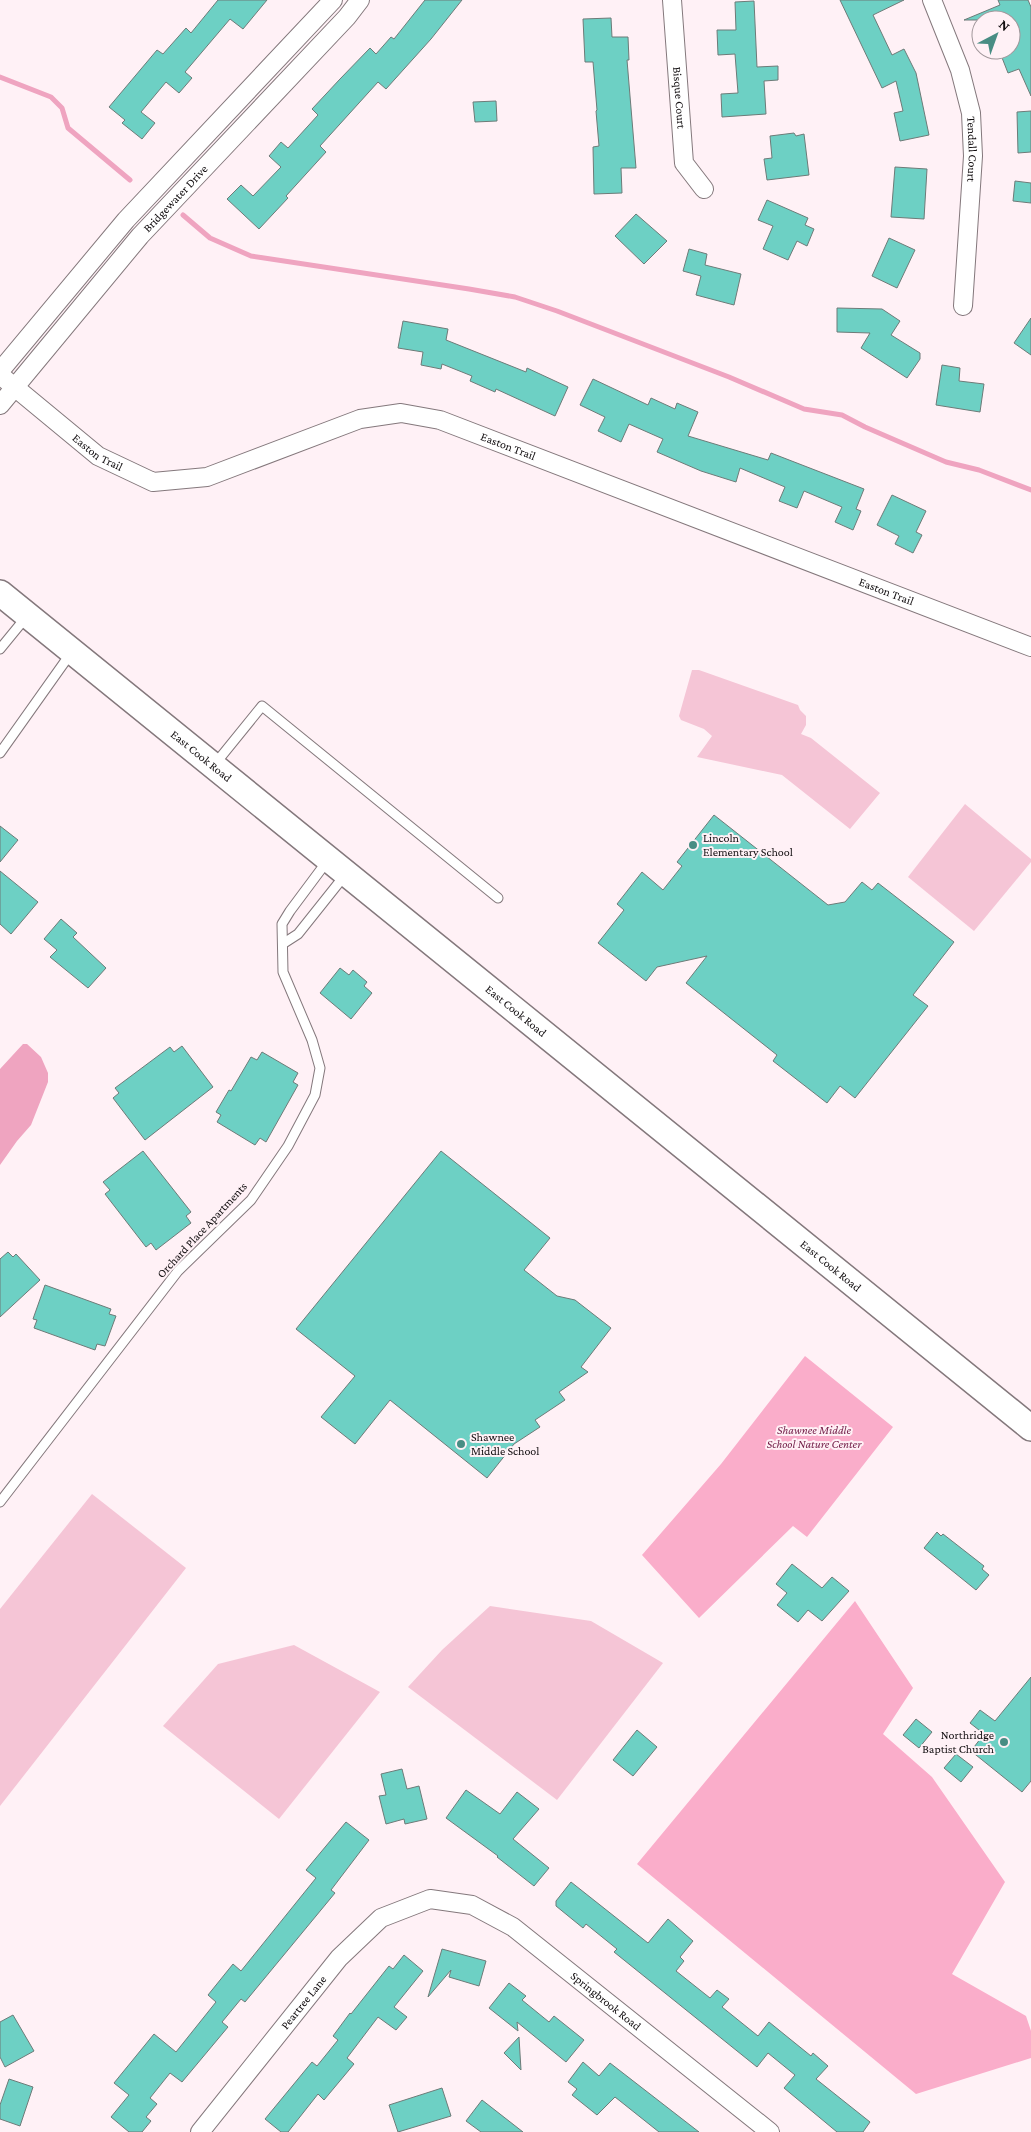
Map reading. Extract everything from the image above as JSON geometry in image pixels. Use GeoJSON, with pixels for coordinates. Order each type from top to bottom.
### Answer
{"type":"FeatureCollection","features":[{"type":"Feature","properties":{"kind":"main road","name":"East Cook Road"},"geometry":{"type":"LineString","coordinates":[[0,593],[1031,1428]]}},
{"type":"Feature","properties":{"kind":"street","name":"Bridgewater Drive"},"geometry":{"type":"LineString","coordinates":[[0,371],[126,220],[332,0]]}},
{"type":"Feature","properties":{"kind":"street","name":"Bridgewater Drive"},"geometry":{"type":"LineString","coordinates":[[0,405],[140,236],[347,17],[360,0]]}},
{"type":"Feature","properties":{"kind":"street","name":"Bisque Court"},"geometry":{"type":"LineString","coordinates":[[672,0],[684,163],[704,189]]}},
{"type":"Feature","properties":{"kind":"street","name":"Tendall Court"},"geometry":{"type":"LineString","coordinates":[[932,0],[960,70],[971,113],[973,156],[963,306]]}},
{"type":"Feature","properties":{"kind":"street","name":"Easton Trail"},"geometry":{"type":"LineString","coordinates":[[0,375],[98,456],[154,482],[207,477],[360,419],[401,414],[440,420],[1031,647]]}},
{"type":"Feature","properties":{"kind":"street","name":"Peartree Lane"},"geometry":{"type":"LineString","coordinates":[[200,2132],[339,1958],[381,1918],[430,1899]]}},
{"type":"Feature","properties":{"kind":"street","name":"Springbrook Road"},"geometry":{"type":"LineString","coordinates":[[430,1899],[472,1905],[513,1927],[770,2132]]}},
{"type":"Feature","properties":{"kind":"lane"},"geometry":{"type":"LineString","coordinates":[[0,649],[28,616]]}},
{"type":"Feature","properties":{"kind":"lane"},"geometry":{"type":"LineString","coordinates":[[0,753],[72,652]]}},
{"type":"Feature","properties":{"kind":"lane"},"geometry":{"type":"LineString","coordinates":[[213,766],[262,706],[498,898]]}},
{"type":"Feature","properties":{"kind":"lane"},"geometry":{"type":"LineString","coordinates":[[284,942],[298,934],[337,867]]}},
{"type":"Feature","properties":{"kind":"lane","name":"Orchard Place Apartments"},"geometry":{"type":"LineString","coordinates":[[0,1502],[178,1271],[251,1200],[288,1146],[315,1095],[320,1068],[312,1040],[283,972],[284,942],[282,924],[290,911],[337,867]]}},
{"type":"Feature","properties":{"kind":"shaded area"},"geometry":{"type":"Polygon","coordinates":[[[692,670],[699,670],[798,705],[806,716],[806,725],[801,734],[811,738],[880,793],[850,829],[782,775],[697,757],[712,736],[704,729],[681,720],[679,716],[692,670]]]}},
{"type":"Feature","properties":{"kind":"shaded area"},"geometry":{"type":"Polygon","coordinates":[[[965,804],[1031,859],[1031,862],[974,931],[908,877],[965,804]]]}},
{"type":"Feature","properties":{"kind":"shaded area"},"geometry":{"type":"Polygon","coordinates":[[[23,1044],[27,1044],[41,1057],[48,1073],[48,1082],[31,1125],[0,1165],[0,1069],[23,1044]]]}},
{"type":"Feature","properties":{"kind":"shaded area"},"geometry":{"type":"Polygon","coordinates":[[[92,1494],[186,1568],[0,1806],[0,1609],[92,1494]]]}},
{"type":"Feature","properties":{"kind":"shaded area"},"geometry":{"type":"Polygon","coordinates":[[[490,1606],[591,1621],[663,1663],[557,1800],[408,1687],[442,1650],[490,1606]]]}},
{"type":"Feature","properties":{"kind":"shaded area"},"geometry":{"type":"Polygon","coordinates":[[[294,1645],[380,1692],[279,1819],[163,1726],[218,1664],[294,1645]]]}},
{"type":"Feature","properties":{"kind":"green space","name":"Shawnee Middle School Nature Center"},"geometry":{"type":"Polygon","coordinates":[[[805,1356],[893,1427],[807,1537],[793,1526],[699,1618],[642,1555],[721,1464],[805,1356]]]}},
{"type":"Feature","properties":{"kind":"green space"},"geometry":{"type":"Polygon","coordinates":[[[855,1601],[913,1688],[883,1734],[932,1777],[1005,1882],[952,1974],[1026,2016],[1031,2031],[1031,2058],[916,2094],[637,1864],[855,1601]]]}},
{"type":"Feature","properties":{"kind":"building"},"geometry":{"type":"Polygon","coordinates":[[[218,0],[267,0],[243,29],[230,19],[185,72],[192,78],[179,93],[166,82],[141,112],[155,123],[142,139],[122,123],[125,120],[109,107],[157,50],[163,54],[186,28],[191,33],[218,0]]]}},
{"type":"Feature","properties":{"kind":"building"},"geometry":{"type":"Polygon","coordinates":[[[425,0],[462,0],[431,39],[386,89],[378,82],[320,146],[326,152],[286,196],[288,198],[259,229],[227,199],[241,185],[253,196],[281,167],[269,156],[281,142],[288,148],[318,115],[312,109],[370,48],[376,54],[391,37],[394,39],[425,0]]]}},
{"type":"Feature","properties":{"kind":"building"},"geometry":{"type":"Polygon","coordinates":[[[840,0],[904,0],[873,15],[892,55],[904,49],[916,73],[929,135],[900,141],[894,113],[903,111],[896,81],[882,88],[840,0]]]}},
{"type":"Feature","properties":{"kind":"building"},"geometry":{"type":"Polygon","coordinates":[[[998,0],[1028,0],[1031,7],[1031,96],[1019,69],[1008,73],[1003,60],[1021,60],[1021,10],[988,10],[1000,5],[998,0]]]}},
{"type":"Feature","properties":{"kind":"building"},"geometry":{"type":"Polygon","coordinates":[[[754,1],[757,67],[778,66],[778,80],[764,81],[766,114],[722,117],[721,94],[738,93],[735,54],[718,55],[717,30],[736,30],[735,2],[754,1]]]}},
{"type":"Feature","properties":{"kind":"building"},"geometry":{"type":"Polygon","coordinates":[[[611,18],[612,37],[628,37],[629,60],[627,60],[636,168],[621,168],[622,193],[594,194],[593,147],[599,146],[597,110],[593,62],[585,62],[583,19],[611,18]]]}},
{"type":"Feature","properties":{"kind":"building"},"geometry":{"type":"Polygon","coordinates":[[[496,101],[497,121],[475,122],[473,102],[496,101]]]}},
{"type":"Feature","properties":{"kind":"building"},"geometry":{"type":"Polygon","coordinates":[[[1031,111],[1031,152],[1018,153],[1017,112],[1031,111]]]}},
{"type":"Feature","properties":{"kind":"building"},"geometry":{"type":"Polygon","coordinates":[[[794,133],[796,136],[804,134],[809,175],[767,180],[764,159],[772,158],[770,136],[794,133]]]}},
{"type":"Feature","properties":{"kind":"building"},"geometry":{"type":"Polygon","coordinates":[[[895,167],[927,169],[924,219],[891,217],[895,167]]]}},
{"type":"Feature","properties":{"kind":"building"},"geometry":{"type":"Polygon","coordinates":[[[1015,181],[1031,183],[1031,203],[1013,201],[1015,181]]]}},
{"type":"Feature","properties":{"kind":"building"},"geometry":{"type":"Polygon","coordinates":[[[767,200],[808,218],[805,225],[814,229],[807,246],[797,241],[788,260],[763,249],[773,226],[758,220],[767,200]]]}},
{"type":"Feature","properties":{"kind":"building"},"geometry":{"type":"Polygon","coordinates":[[[636,214],[667,241],[644,264],[615,236],[636,214]]]}},
{"type":"Feature","properties":{"kind":"building"},"geometry":{"type":"Polygon","coordinates":[[[889,238],[915,250],[897,288],[872,276],[889,238]]]}},
{"type":"Feature","properties":{"kind":"building"},"geometry":{"type":"Polygon","coordinates":[[[689,249],[707,254],[705,265],[741,274],[734,305],[696,295],[701,276],[683,271],[689,249]]]}},
{"type":"Feature","properties":{"kind":"building"},"geometry":{"type":"Polygon","coordinates":[[[837,308],[882,309],[900,321],[891,335],[920,353],[920,359],[907,378],[861,348],[870,333],[837,332],[837,308]]]}},
{"type":"Feature","properties":{"kind":"building"},"geometry":{"type":"Polygon","coordinates":[[[1031,318],[1031,355],[1014,343],[1031,318]]]}},
{"type":"Feature","properties":{"kind":"building"},"geometry":{"type":"Polygon","coordinates":[[[403,321],[448,329],[446,340],[526,372],[527,368],[568,387],[555,416],[496,389],[495,392],[470,381],[472,376],[442,364],[441,369],[421,365],[423,352],[398,348],[403,321]]]}},
{"type":"Feature","properties":{"kind":"building"},"geometry":{"type":"Polygon","coordinates":[[[942,365],[960,368],[959,381],[984,384],[980,412],[936,405],[942,365]]]}},
{"type":"Feature","properties":{"kind":"building"},"geometry":{"type":"Polygon","coordinates":[[[593,379],[648,405],[651,398],[675,409],[677,403],[698,412],[688,436],[768,460],[771,453],[864,489],[856,509],[861,511],[853,530],[835,522],[842,507],[804,491],[797,508],[779,501],[785,487],[740,468],[736,482],[701,471],[657,452],[663,439],[629,424],[621,442],[598,431],[605,417],[580,405],[593,379]]]}},
{"type":"Feature","properties":{"kind":"building"},"geometry":{"type":"Polygon","coordinates":[[[892,495],[926,511],[916,532],[922,535],[913,553],[895,544],[899,536],[877,525],[892,495]]]}},
{"type":"Feature","properties":{"kind":"building","name":"Lincoln Elementary School"},"geometry":{"type":"Polygon","coordinates":[[[714,815],[828,905],[845,902],[862,882],[872,890],[878,883],[954,942],[913,995],[928,1006],[855,1098],[840,1086],[827,1103],[773,1061],[777,1055],[686,983],[707,956],[657,967],[646,981],[598,943],[624,910],[617,904],[642,872],[663,890],[682,866],[677,862],[714,815]]]}},
{"type":"Feature","properties":{"kind":"building"},"geometry":{"type":"Polygon","coordinates":[[[0,826],[18,840],[0,862],[0,826]]]}},
{"type":"Feature","properties":{"kind":"building"},"geometry":{"type":"Polygon","coordinates":[[[0,871],[38,902],[11,934],[0,924],[0,871]]]}},
{"type":"Feature","properties":{"kind":"building"},"geometry":{"type":"Polygon","coordinates":[[[61,919],[77,933],[73,937],[106,968],[88,988],[50,957],[57,950],[44,939],[61,919]]]}},
{"type":"Feature","properties":{"kind":"building"},"geometry":{"type":"Polygon","coordinates":[[[340,968],[349,975],[353,970],[367,982],[364,986],[372,993],[351,1019],[320,993],[340,968]]]}},
{"type":"Feature","properties":{"kind":"building"},"geometry":{"type":"Polygon","coordinates":[[[182,1046],[213,1087],[145,1140],[113,1098],[119,1093],[115,1088],[170,1047],[174,1052],[182,1046]]]}},
{"type":"Feature","properties":{"kind":"building"},"geometry":{"type":"Polygon","coordinates":[[[262,1052],[298,1073],[293,1082],[298,1085],[266,1142],[260,1138],[255,1145],[217,1122],[221,1115],[216,1112],[251,1057],[257,1060],[262,1052]]]}},
{"type":"Feature","properties":{"kind":"building"},"geometry":{"type":"Polygon","coordinates":[[[143,1151],[191,1212],[186,1216],[191,1223],[156,1250],[151,1243],[146,1247],[105,1194],[110,1190],[103,1182],[143,1151]]]}},
{"type":"Feature","properties":{"kind":"building"},"geometry":{"type":"Polygon","coordinates":[[[441,1151],[550,1238],[524,1270],[557,1296],[575,1300],[611,1328],[581,1367],[588,1372],[559,1392],[565,1400],[535,1420],[540,1427],[514,1444],[487,1478],[390,1400],[355,1444],[321,1417],[355,1376],[296,1329],[441,1151]]]}},
{"type":"Feature","properties":{"kind":"building"},"geometry":{"type":"Polygon","coordinates":[[[8,1252],[13,1257],[16,1254],[40,1280],[0,1317],[0,1259],[8,1252]]]}},
{"type":"Feature","properties":{"kind":"building"},"geometry":{"type":"Polygon","coordinates":[[[45,1285],[111,1309],[109,1314],[116,1316],[105,1346],[97,1344],[95,1350],[34,1328],[37,1320],[33,1319],[45,1285]]]}},
{"type":"Feature","properties":{"kind":"building"},"geometry":{"type":"Polygon","coordinates":[[[937,1532],[941,1536],[943,1534],[984,1566],[982,1569],[989,1575],[976,1590],[924,1548],[937,1532]]]}},
{"type":"Feature","properties":{"kind":"building"},"geometry":{"type":"Polygon","coordinates":[[[792,1564],[822,1588],[832,1577],[849,1591],[822,1621],[808,1610],[798,1622],[777,1605],[787,1593],[776,1584],[792,1564]]]}},
{"type":"Feature","properties":{"kind":"building","name":"Northridge Baptist Church"},"geometry":{"type":"Polygon","coordinates":[[[1031,1677],[1031,1781],[1022,1792],[971,1751],[984,1734],[970,1723],[980,1710],[995,1721],[1031,1677]]]}},
{"type":"Feature","properties":{"kind":"building"},"geometry":{"type":"Polygon","coordinates":[[[916,1719],[932,1732],[919,1748],[903,1735],[916,1719]]]}},
{"type":"Feature","properties":{"kind":"building"},"geometry":{"type":"Polygon","coordinates":[[[637,1730],[657,1747],[633,1776],[613,1760],[637,1730]]]}},
{"type":"Feature","properties":{"kind":"building"},"geometry":{"type":"Polygon","coordinates":[[[956,1754],[973,1767],[961,1782],[944,1768],[956,1754]]]}},
{"type":"Feature","properties":{"kind":"building"},"geometry":{"type":"Polygon","coordinates":[[[402,1769],[407,1789],[419,1786],[427,1819],[405,1824],[404,1819],[386,1824],[379,1796],[386,1795],[381,1774],[402,1769]]]}},
{"type":"Feature","properties":{"kind":"building"},"geometry":{"type":"Polygon","coordinates":[[[466,1790],[500,1814],[517,1792],[539,1809],[513,1839],[549,1868],[534,1886],[498,1856],[446,1818],[466,1790]]]}},
{"type":"Feature","properties":{"kind":"building"},"geometry":{"type":"Polygon","coordinates":[[[346,1822],[369,1840],[331,1890],[335,1893],[245,2002],[241,1999],[222,2022],[228,2027],[182,2082],[170,2073],[150,2098],[157,2104],[146,2117],[151,2121],[142,2132],[129,2132],[111,2117],[129,2095],[114,2083],[154,2034],[176,2052],[216,2002],[208,1995],[233,1964],[241,1971],[316,1878],[306,1870],[346,1822]]]}},
{"type":"Feature","properties":{"kind":"building"},"geometry":{"type":"Polygon","coordinates":[[[571,1882],[648,1943],[668,1919],[693,1941],[680,1957],[684,1961],[676,1971],[710,1998],[717,1990],[729,1999],[722,2007],[758,2036],[769,2022],[811,2056],[813,2053],[828,2066],[816,2079],[870,2122],[863,2132],[837,2132],[784,2088],[795,2075],[768,2053],[757,2067],[614,1952],[617,1949],[586,1924],[583,1928],[556,1906],[556,1901],[571,1882]]]}},
{"type":"Feature","properties":{"kind":"building"},"geometry":{"type":"Polygon","coordinates":[[[442,1949],[486,1961],[479,1986],[449,1977],[451,1970],[428,1997],[442,1949]]]}},
{"type":"Feature","properties":{"kind":"building"},"geometry":{"type":"Polygon","coordinates":[[[404,1955],[423,1971],[394,2007],[407,2017],[396,2030],[378,2017],[347,2058],[354,2064],[324,2100],[318,2094],[288,2132],[281,2132],[265,2119],[312,2062],[317,2066],[338,2040],[333,2036],[350,2013],[389,1966],[393,1969],[404,1955]]]}},
{"type":"Feature","properties":{"kind":"building"},"geometry":{"type":"Polygon","coordinates":[[[509,1983],[526,1996],[522,2000],[549,2022],[554,2016],[584,2040],[566,2062],[517,2022],[518,2031],[489,2008],[509,1983]]]}},
{"type":"Feature","properties":{"kind":"building"},"geometry":{"type":"Polygon","coordinates":[[[13,2015],[34,2051],[5,2067],[0,2057],[0,2022],[13,2015]]]}},
{"type":"Feature","properties":{"kind":"building"},"geometry":{"type":"Polygon","coordinates":[[[519,2037],[521,2070],[504,2053],[519,2037]]]}},
{"type":"Feature","properties":{"kind":"building"},"geometry":{"type":"Polygon","coordinates":[[[583,2062],[599,2076],[610,2063],[699,2132],[659,2132],[615,2097],[597,2115],[572,2095],[577,2089],[568,2082],[583,2062]]]}},
{"type":"Feature","properties":{"kind":"building"},"geometry":{"type":"Polygon","coordinates":[[[9,2079],[33,2087],[20,2126],[0,2119],[0,2105],[9,2079]]]}},
{"type":"Feature","properties":{"kind":"building"},"geometry":{"type":"Polygon","coordinates":[[[442,2088],[451,2116],[398,2132],[389,2105],[442,2088]]]}},
{"type":"Feature","properties":{"kind":"building"},"geometry":{"type":"Polygon","coordinates":[[[482,2100],[523,2132],[481,2132],[466,2121],[482,2100]]]}},
{"type":"Feature","properties":{"kind":"waterway"},"geometry":{"type":"LineString","coordinates":[[0,77],[51,97],[62,108],[68,128],[130,180]]}},
{"type":"Feature","properties":{"kind":"waterway"},"geometry":{"type":"LineString","coordinates":[[183,215],[210,238],[251,256],[515,297],[557,311],[729,377],[804,409],[842,415],[946,462],[979,470],[1031,490]]}},
{"type":"Feature","properties":{"kind":"place","name":"Lincoln Elementary School"},"geometry":{"type":"Point","coordinates":[693,845]}},
{"type":"Feature","properties":{"kind":"place","name":"Shawnee Middle School"},"geometry":{"type":"Point","coordinates":[461,1444]}},
{"type":"Feature","properties":{"kind":"place","name":"Northridge Baptist Church"},"geometry":{"type":"Point","coordinates":[1004,1742]}}]}
